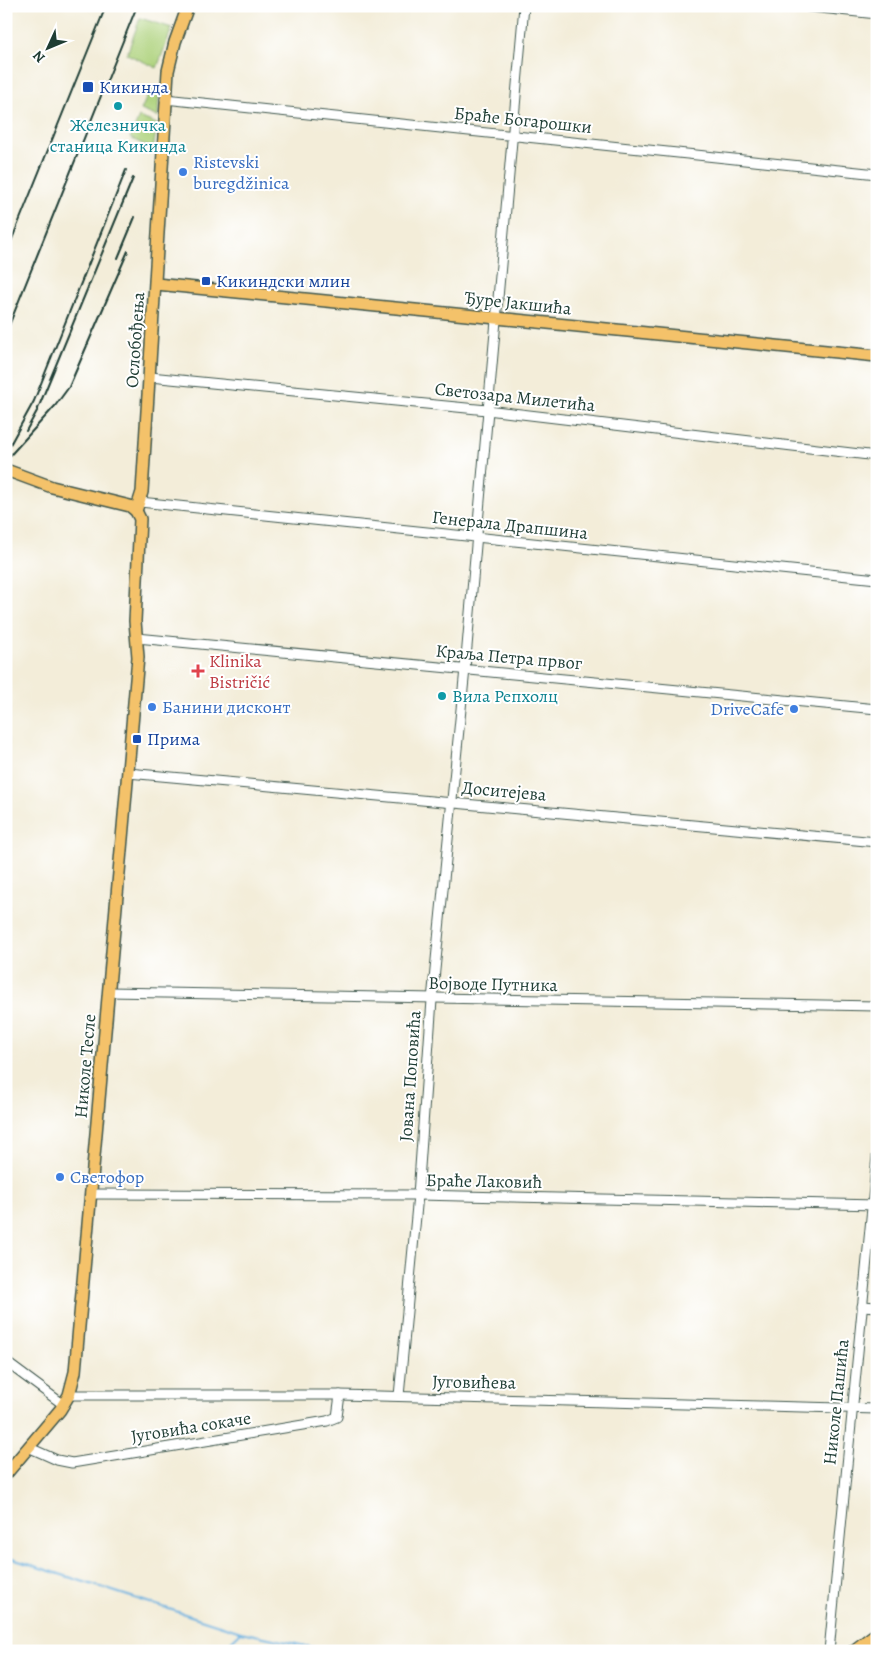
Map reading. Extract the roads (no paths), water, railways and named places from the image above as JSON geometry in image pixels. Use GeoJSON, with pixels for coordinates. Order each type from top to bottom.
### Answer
{"type":"FeatureCollection","features":[{"type":"Feature","properties":{"kind":"main road","name":"Ослобођења"},"geometry":{"type":"LineString","coordinates":[[137,638],[135,621],[140,519],[138,506],[150,377],[165,99],[168,71],[175,42],[188,6]]}},
{"type":"Feature","properties":{"kind":"main road","name":"Ђуре Јакшића"},"geometry":{"type":"LineString","coordinates":[[156,284],[877,356]]}},
{"type":"Feature","properties":{"kind":"main road"},"geometry":{"type":"LineString","coordinates":[[6,470],[52,487],[130,506],[138,506]]}},
{"type":"Feature","properties":{"kind":"main road","name":"Николе Тесле"},"geometry":{"type":"LineString","coordinates":[[6,1474],[30,1448],[67,1400],[75,1372],[138,656],[137,638]]}},
{"type":"Feature","properties":{"kind":"main road"},"geometry":{"type":"LineString","coordinates":[[853,1651],[877,1633]]}},
{"type":"Feature","properties":{"kind":"street","name":"Јована Поповића"},"geometry":{"type":"LineString","coordinates":[[399,1396],[418,1195],[432,1000],[465,669],[475,537],[497,319],[511,136],[524,6]]}},
{"type":"Feature","properties":{"kind":"street"},"geometry":{"type":"LineString","coordinates":[[801,6],[877,14]]}},
{"type":"Feature","properties":{"kind":"street","name":"Браће Богарошки"},"geometry":{"type":"LineString","coordinates":[[165,99],[877,174]]}},
{"type":"Feature","properties":{"kind":"street","name":"Светозара Милетића"},"geometry":{"type":"LineString","coordinates":[[150,377],[487,410],[877,456]]}},
{"type":"Feature","properties":{"kind":"street","name":"Генерала Драпшина"},"geometry":{"type":"LineString","coordinates":[[138,506],[475,537],[877,579]]}},
{"type":"Feature","properties":{"kind":"street","name":"Краља Петра првог"},"geometry":{"type":"LineString","coordinates":[[137,638],[877,709]]}},
{"type":"Feature","properties":{"kind":"street","name":"Доситејева"},"geometry":{"type":"LineString","coordinates":[[128,772],[877,842]]}},
{"type":"Feature","properties":{"kind":"street","name":"Војводе Путника"},"geometry":{"type":"LineString","coordinates":[[109,992],[432,1000],[877,1006]]}},
{"type":"Feature","properties":{"kind":"street","name":"Николе Пашића"},"geometry":{"type":"LineString","coordinates":[[829,1651],[862,1306],[874,1205],[877,1156]]}},
{"type":"Feature","properties":{"kind":"street","name":"Браће Лаковић"},"geometry":{"type":"LineString","coordinates":[[91,1194],[418,1195],[874,1205]]}},
{"type":"Feature","properties":{"kind":"street"},"geometry":{"type":"LineString","coordinates":[[862,1306],[877,1308]]}},
{"type":"Feature","properties":{"kind":"street"},"geometry":{"type":"LineString","coordinates":[[6,1362],[67,1400]]}},
{"type":"Feature","properties":{"kind":"street","name":"Југовићева"},"geometry":{"type":"LineString","coordinates":[[67,1400],[340,1395],[877,1409]]}},
{"type":"Feature","properties":{"kind":"street","name":"Југовића сокаче"},"geometry":{"type":"LineString","coordinates":[[30,1448],[57,1460],[72,1463],[327,1421],[338,1417],[340,1395]]}},
{"type":"Feature","properties":{"kind":"waterway"},"geometry":{"type":"LineString","coordinates":[[6,1506],[8,1487]]}},
{"type":"Feature","properties":{"kind":"waterway"},"geometry":{"type":"LineString","coordinates":[[6,1557],[241,1632],[315,1648],[360,1651]]}},
{"type":"Feature","properties":{"kind":"waterway"},"geometry":{"type":"LineString","coordinates":[[221,1651],[241,1632]]}},
{"type":"Feature","properties":{"kind":"railway"},"geometry":{"type":"LineString","coordinates":[[6,260],[10,244],[106,6]]}},
{"type":"Feature","properties":{"kind":"railway"},"geometry":{"type":"LineString","coordinates":[[6,333],[137,6]]}},
{"type":"Feature","properties":{"kind":"railway"},"geometry":{"type":"LineString","coordinates":[[6,452],[34,401],[126,170]]}},
{"type":"Feature","properties":{"kind":"railway"},"geometry":{"type":"LineString","coordinates":[[26,431],[37,411],[133,178]]}},
{"type":"Feature","properties":{"kind":"railway"},"geometry":{"type":"LineString","coordinates":[[118,258],[135,217]]}},
{"type":"Feature","properties":{"kind":"railway"},"geometry":{"type":"LineString","coordinates":[[6,460],[55,406],[69,387],[128,251]]}},
{"type":"Feature","properties":{"kind":"place","name":"Кикинда"},"geometry":{"type":"Point","coordinates":[88,87]}},
{"type":"Feature","properties":{"kind":"place","name":"Железничка станица Кикинда"},"geometry":{"type":"Point","coordinates":[118,106]}},
{"type":"Feature","properties":{"kind":"place","name":"Ristevski buregdžinica"},"geometry":{"type":"Point","coordinates":[183,172]}},
{"type":"Feature","properties":{"kind":"place","name":"Кикиндски млин"},"geometry":{"type":"Point","coordinates":[206,281]}},
{"type":"Feature","properties":{"kind":"place","name":"Klinika Bistričić"},"geometry":{"type":"Point","coordinates":[198,671]}},
{"type":"Feature","properties":{"kind":"place","name":"Вила Репхолц"},"geometry":{"type":"Point","coordinates":[442,696]}},
{"type":"Feature","properties":{"kind":"place","name":"Банини дисконт"},"geometry":{"type":"Point","coordinates":[152,707]}},
{"type":"Feature","properties":{"kind":"place","name":"DriveCafe"},"geometry":{"type":"Point","coordinates":[794,709]}},
{"type":"Feature","properties":{"kind":"place","name":"Прима"},"geometry":{"type":"Point","coordinates":[137,739]}},
{"type":"Feature","properties":{"kind":"place","name":"Светофор"},"geometry":{"type":"Point","coordinates":[60,1177]}}]}
